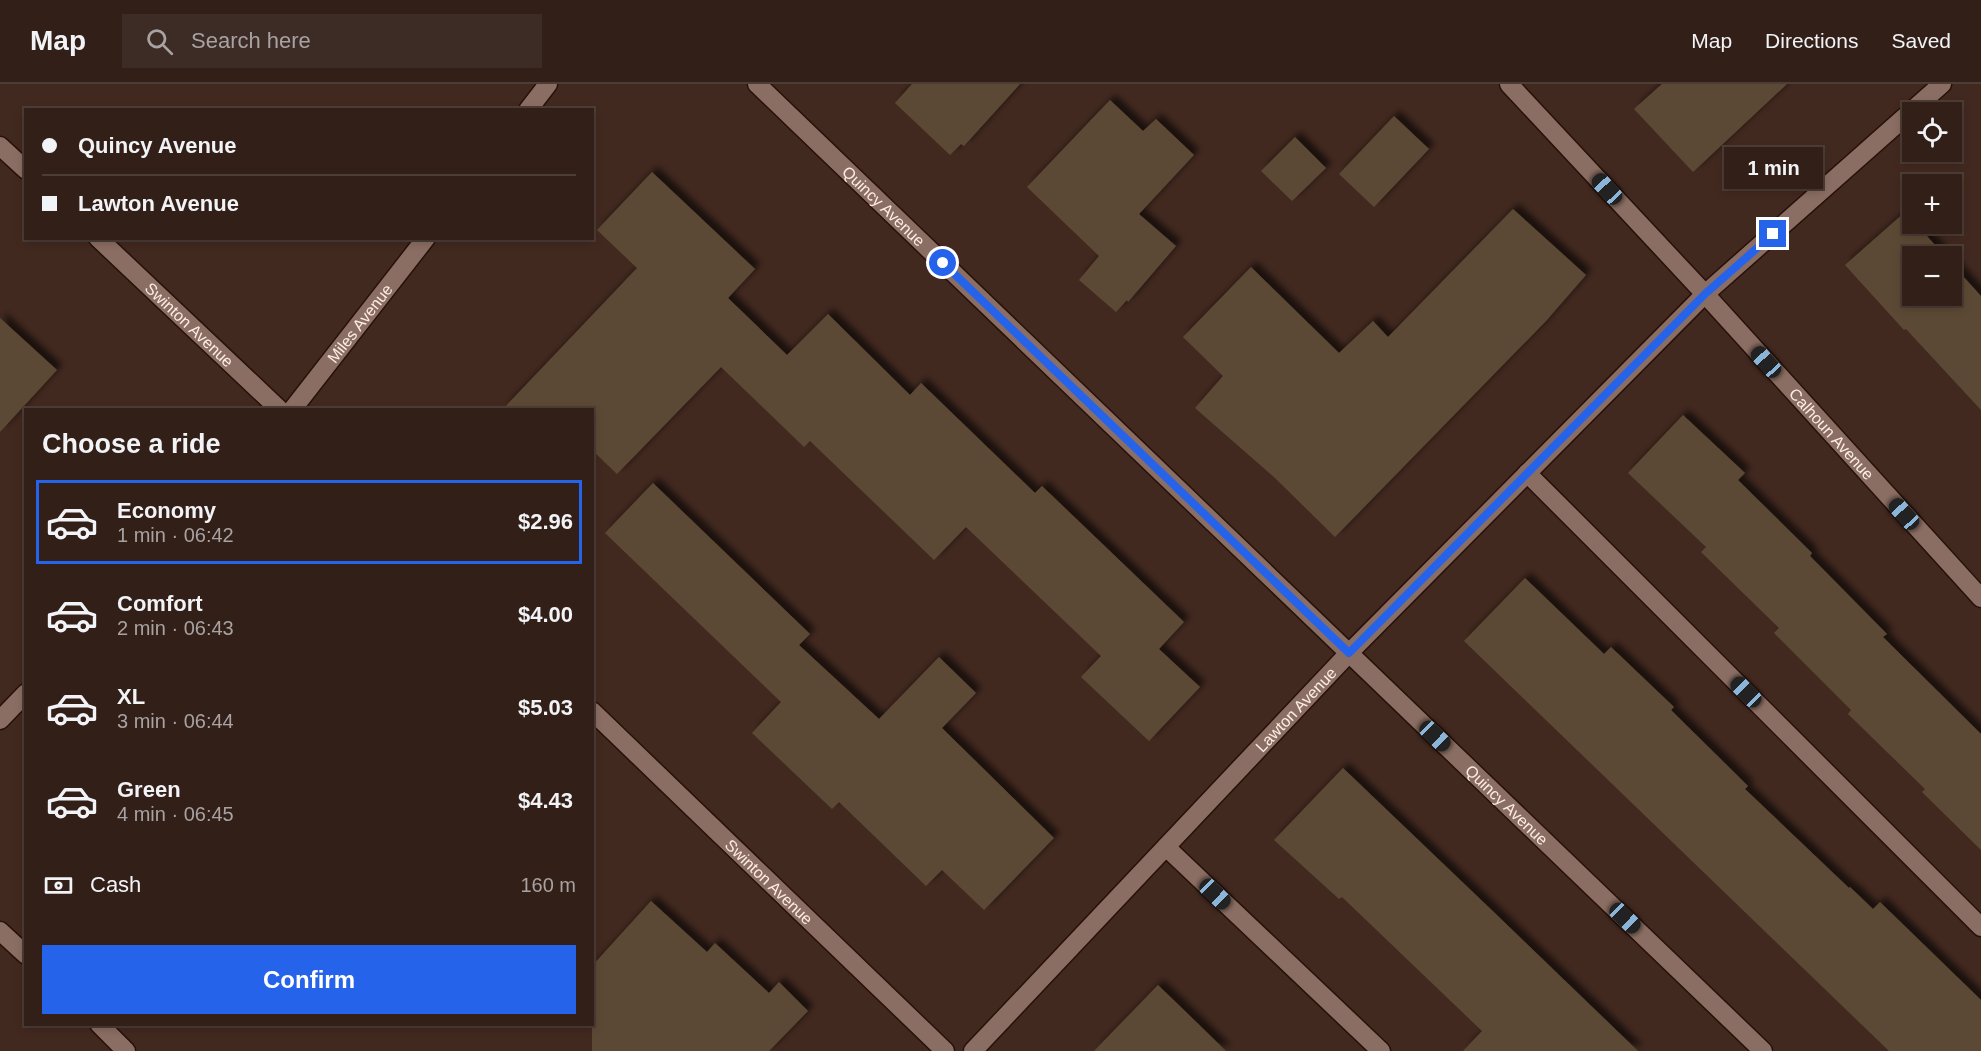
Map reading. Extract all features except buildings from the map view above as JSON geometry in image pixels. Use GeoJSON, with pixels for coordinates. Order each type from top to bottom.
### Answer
{"type":"FeatureCollection","features":[{"type":"Feature","properties":{"kind":"street"},"geometry":{"type":"LineString","coordinates":[[530,108],[548,84]]}},
{"type":"Feature","properties":{"kind":"street","name":"Quincy Avenue"},"geometry":{"type":"LineString","coordinates":[[757,84],[1763,1051]]}},
{"type":"Feature","properties":{"kind":"street","name":"Calhoun Avenue"},"geometry":{"type":"LineString","coordinates":[[1509,84],[1705,294],[1981,598]]}},
{"type":"Feature","properties":{"kind":"street","name":"Lawton Avenue"},"geometry":{"type":"LineString","coordinates":[[973,1051],[1349,653],[1705,294],[1942,84]]}},
{"type":"Feature","properties":{"kind":"street"},"geometry":{"type":"LineString","coordinates":[[0,146],[24,168]]}},
{"type":"Feature","properties":{"kind":"street","name":"Swinton Avenue"},"geometry":{"type":"LineString","coordinates":[[100,240],[278,408]]}},
{"type":"Feature","properties":{"kind":"street","name":"Miles Avenue"},"geometry":{"type":"LineString","coordinates":[[294,408],[424,240]]}},
{"type":"Feature","properties":{"kind":"street"},"geometry":{"type":"LineString","coordinates":[[1527,473],[1981,927]]}},
{"type":"Feature","properties":{"kind":"street"},"geometry":{"type":"LineString","coordinates":[[0,720],[24,695]]}},
{"type":"Feature","properties":{"kind":"street","name":"Swinton Avenue"},"geometry":{"type":"LineString","coordinates":[[594,713],[945,1051]]}},
{"type":"Feature","properties":{"kind":"street"},"geometry":{"type":"LineString","coordinates":[[1166,847],[1381,1051]]}},
{"type":"Feature","properties":{"kind":"street"},"geometry":{"type":"LineString","coordinates":[[0,931],[24,953]]}},
{"type":"Feature","properties":{"kind":"street"},"geometry":{"type":"LineString","coordinates":[[101,1026],[126,1051]]}},
{"type":"Feature","properties":{"kind":"route"},"geometry":{"type":"LineString","coordinates":[[943,263],[1349,653],[1705,294],[1773,234]]}}]}
